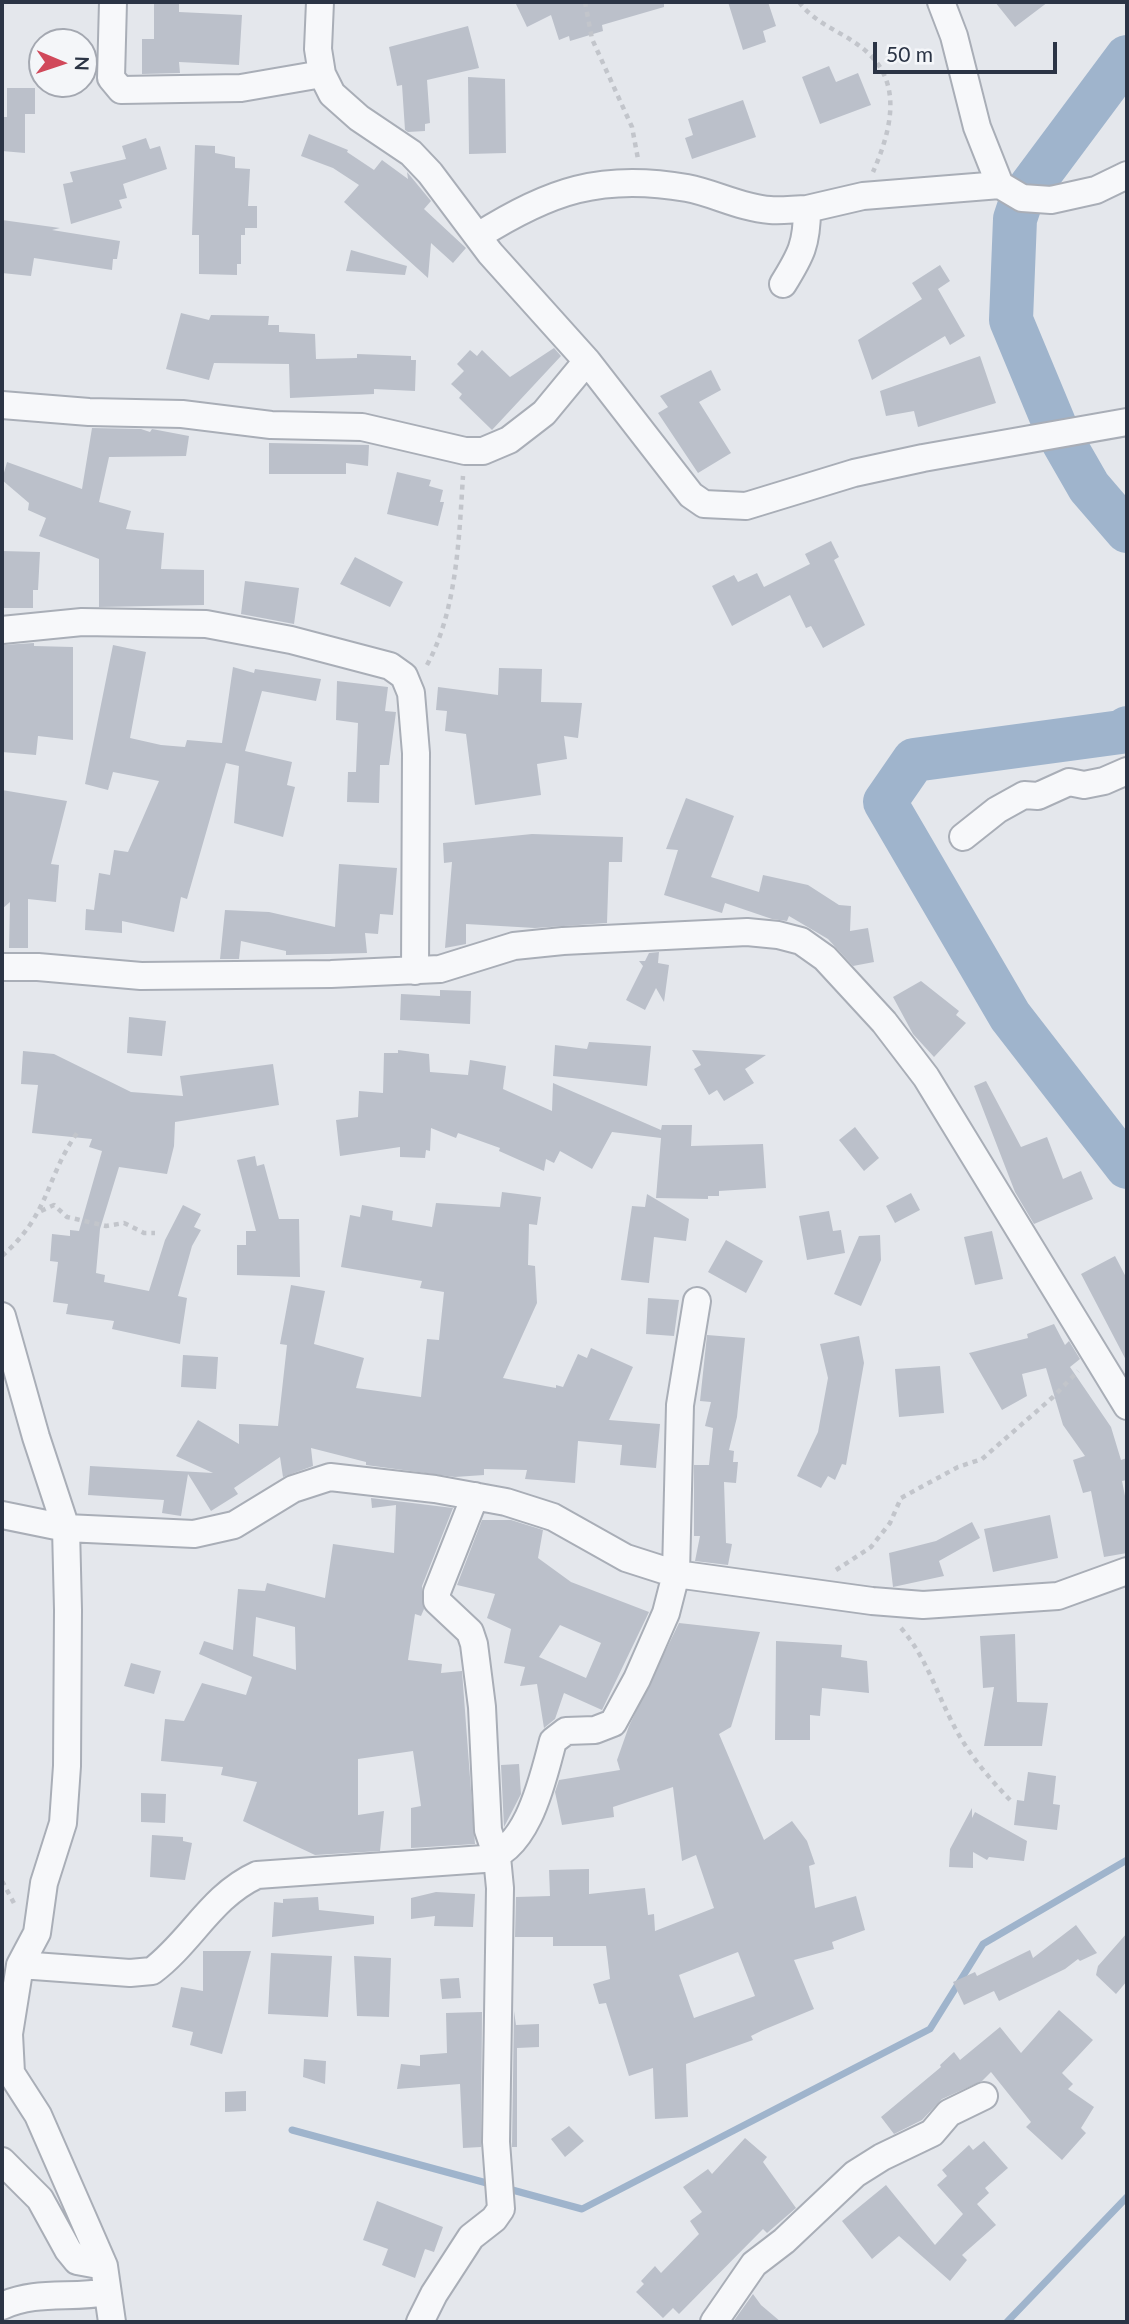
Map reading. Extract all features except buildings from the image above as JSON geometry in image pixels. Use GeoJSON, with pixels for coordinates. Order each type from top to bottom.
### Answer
{"type":"FeatureCollection","features":[{"type":"Feature","properties":{"kind":"street"},"geometry":{"type":"LineString","coordinates":[[113,2],[111,78],[121,90],[241,88],[321,74]]}},
{"type":"Feature","properties":{"kind":"street"},"geometry":{"type":"LineString","coordinates":[[320,2],[318,49],[321,74],[344,106],[411,153],[478,236],[587,361],[691,495],[704,504],[746,506],[854,473],[911,460],[1127,422]]}},
{"type":"Feature","properties":{"kind":"street"},"geometry":{"type":"LineString","coordinates":[[941,2],[954,36],[977,127],[1000,185]]}},
{"type":"Feature","properties":{"kind":"street"},"geometry":{"type":"LineString","coordinates":[[478,236],[531,205],[577,187],[616,183],[687,188],[769,210],[807,209],[863,196],[1000,185],[1022,198],[1051,200],[1097,190],[1127,174]]}},
{"type":"Feature","properties":{"kind":"street"},"geometry":{"type":"LineString","coordinates":[[783,284],[802,254],[807,239],[807,209]]}},
{"type":"Feature","properties":{"kind":"street"},"geometry":{"type":"LineString","coordinates":[[2,405],[89,412],[182,414],[271,425],[362,427],[465,451],[483,451],[525,429],[561,396],[587,361]]}},
{"type":"Feature","properties":{"kind":"street"},"geometry":{"type":"LineString","coordinates":[[2,630],[82,622],[206,624],[291,640],[390,666],[404,677],[411,694],[416,790],[415,971]]}},
{"type":"Feature","properties":{"kind":"street"},"geometry":{"type":"LineString","coordinates":[[963,837],[997,810],[1024,795],[1038,796],[1069,782],[1084,785],[1104,781],[1127,771]]}},
{"type":"Feature","properties":{"kind":"street"},"geometry":{"type":"LineString","coordinates":[[2,967],[38,967],[141,976],[415,971],[440,969],[514,946],[563,941],[747,932],[778,935],[801,941],[825,958],[884,1022],[926,1077],[1127,1406]]}},
{"type":"Feature","properties":{"kind":"street"},"geometry":{"type":"LineString","coordinates":[[20,1965],[130,1973],[152,1971],[219,1899],[241,1882],[268,1872],[497,1857],[510,1846],[542,1787],[553,1741],[566,1731],[601,1729],[613,1723],[622,1710],[662,1624],[676,1574],[679,1421],[696,1301]]}},
{"type":"Feature","properties":{"kind":"street"},"geometry":{"type":"LineString","coordinates":[[2,1316],[65,1528],[67,1766],[62,1822],[44,1883],[37,1933],[20,1965],[9,2034],[11,2073],[38,2115],[106,2279],[113,2322]]}},
{"type":"Feature","properties":{"kind":"street"},"geometry":{"type":"LineString","coordinates":[[2,1515],[65,1528],[155,1534],[216,1531],[234,1525],[293,1489],[330,1477],[475,1496],[553,1517],[626,1558],[676,1574],[872,1601],[923,1605],[1058,1596],[1127,1571]]}},
{"type":"Feature","properties":{"kind":"street"},"geometry":{"type":"LineString","coordinates":[[420,2322],[434,2294],[471,2237],[494,2219],[501,2209],[496,2142],[500,2044],[497,1857],[488,1830],[482,1707],[470,1632],[437,1601],[437,1592],[475,1496]]}},
{"type":"Feature","properties":{"kind":"street"},"geometry":{"type":"LineString","coordinates":[[714,2322],[754,2264],[784,2241],[855,2174],[932,2133],[949,2112],[984,2096]]}},
{"type":"Feature","properties":{"kind":"street"},"geometry":{"type":"LineString","coordinates":[[2,2161],[40,2199],[77,2261],[106,2279]]}},
{"type":"Feature","properties":{"kind":"street"},"geometry":{"type":"LineString","coordinates":[[2,2306],[31,2295],[82,2296],[106,2279]]}},
{"type":"Feature","properties":{"kind":"path"},"geometry":{"type":"LineString","coordinates":[[585,2],[593,39],[632,127],[639,164],[651,184]]}},
{"type":"Feature","properties":{"kind":"path"},"geometry":{"type":"LineString","coordinates":[[799,2],[814,20],[867,52],[882,70],[892,95],[889,127],[863,196]]}},
{"type":"Feature","properties":{"kind":"path"},"geometry":{"type":"LineString","coordinates":[[411,694],[436,648],[449,602],[460,527],[465,451]]}},
{"type":"Feature","properties":{"kind":"path"},"geometry":{"type":"LineString","coordinates":[[2,1256],[24,1236],[41,1212],[77,1133]]}},
{"type":"Feature","properties":{"kind":"path"},"geometry":{"type":"LineString","coordinates":[[41,1212],[54,1205],[66,1217],[106,1226],[124,1223],[144,1233],[155,1233]]}},
{"type":"Feature","properties":{"kind":"path"},"geometry":{"type":"LineString","coordinates":[[805,1593],[821,1578],[871,1547],[890,1524],[901,1498],[958,1467],[982,1459],[1054,1397],[1081,1369],[1097,1360]]}},
{"type":"Feature","properties":{"kind":"path"},"geometry":{"type":"LineString","coordinates":[[872,1601],[901,1628],[923,1657],[952,1722],[971,1756],[1010,1800]]}},
{"type":"Feature","properties":{"kind":"waterway"},"geometry":{"type":"LineString","coordinates":[[1127,57],[1022,198],[1015,219],[1011,320],[1058,433],[1089,487],[1127,531]]}},
{"type":"Feature","properties":{"kind":"waterway"},"geometry":{"type":"LineString","coordinates":[[1127,728],[1121,732],[914,760],[885,802],[1010,1016],[1127,1167]]}},
{"type":"Feature","properties":{"kind":"waterway"},"geometry":{"type":"LineString","coordinates":[[505,2188],[582,2209],[930,2029],[983,1944],[1127,1860]]}},
{"type":"Feature","properties":{"kind":"waterway"},"geometry":{"type":"LineString","coordinates":[[292,2130],[494,2185]]}},
{"type":"Feature","properties":{"kind":"waterway"},"geometry":{"type":"LineString","coordinates":[[1007,2322],[1127,2197]]}}]}
